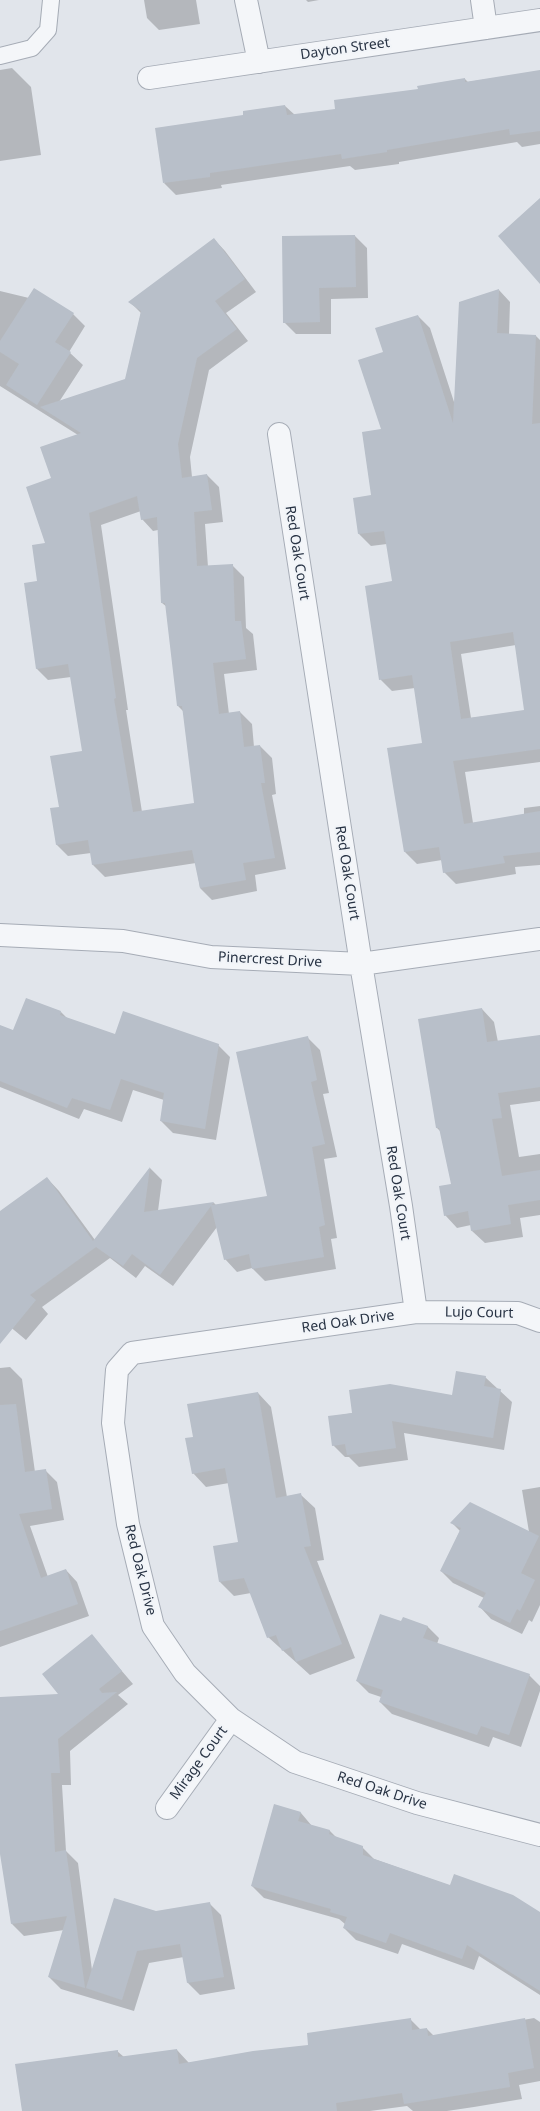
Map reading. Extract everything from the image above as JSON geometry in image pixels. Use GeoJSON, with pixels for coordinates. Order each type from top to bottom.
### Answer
{"type":"FeatureCollection","features":[{"type":"Feature","properties":{"kind":"street"},"geometry":{"type":"LineString","coordinates":[[246,0],[260,62]]}},
{"type":"Feature","properties":{"kind":"street"},"geometry":{"type":"LineString","coordinates":[[482,0],[486,28]]}},
{"type":"Feature","properties":{"kind":"street","name":"Dayton Street"},"geometry":{"type":"LineString","coordinates":[[149,78],[540,20]]}},
{"type":"Feature","properties":{"kind":"street","name":"Red Oak Court"},"geometry":{"type":"LineString","coordinates":[[279,434],[361,964],[401,1206],[416,1312]]}},
{"type":"Feature","properties":{"kind":"street","name":"Pinercrest Drive"},"geometry":{"type":"LineString","coordinates":[[1,929],[124,941],[211,957],[361,964],[540,939]]}},
{"type":"Feature","properties":{"kind":"street","name":"Lujo Court"},"geometry":{"type":"LineString","coordinates":[[416,1312],[518,1313],[540,1321]]}},
{"type":"Feature","properties":{"kind":"street","name":"Red Oak Drive"},"geometry":{"type":"LineString","coordinates":[[416,1312],[132,1353],[117,1370],[113,1422],[128,1524],[154,1626],[185,1673],[231,1719],[295,1762],[417,1803],[539,1832]]}},
{"type":"Feature","properties":{"kind":"street","name":"Mirage Court"},"geometry":{"type":"LineString","coordinates":[[167,1808],[231,1719]]}},
{"type":"Feature","properties":{"kind":"lane"},"geometry":{"type":"LineString","coordinates":[[0,56],[32,48],[48,30],[51,0]]}},
{"type":"Feature","properties":{"kind":"building"},"geometry":{"type":"Polygon","coordinates":[[[540,70],[540,131],[510,135],[509,129],[387,150],[387,152],[342,159],[341,154],[210,173],[210,177],[163,183],[155,128],[243,115],[243,111],[285,105],[287,115],[335,109],[334,100],[418,89],[417,86],[465,78],[465,82],[540,70]]]}},
{"type":"Feature","properties":{"kind":"building"},"geometry":{"type":"Polygon","coordinates":[[[540,198],[540,284],[498,236],[540,198]]]}},
{"type":"Feature","properties":{"kind":"building"},"geometry":{"type":"Polygon","coordinates":[[[355,235],[356,287],[319,288],[320,322],[283,323],[282,236],[355,235]]]}},
{"type":"Feature","properties":{"kind":"building"},"geometry":{"type":"Polygon","coordinates":[[[214,238],[245,279],[215,301],[237,329],[197,358],[178,444],[182,478],[207,474],[212,510],[194,512],[197,566],[233,564],[235,621],[241,621],[246,659],[213,663],[219,714],[240,711],[244,747],[260,745],[265,783],[261,783],[275,858],[243,863],[246,880],[200,888],[192,850],[92,865],[88,840],[56,845],[50,808],[59,807],[50,756],[82,751],[68,664],[36,669],[24,583],[37,581],[32,545],[45,543],[26,487],[51,478],[40,447],[81,433],[40,407],[125,379],[141,311],[128,302],[214,238]],[[137,496],[89,513],[116,698],[114,699],[133,812],[194,803],[182,706],[177,706],[165,603],[161,603],[157,517],[141,520],[137,496]]]}},
{"type":"Feature","properties":{"kind":"building"},"geometry":{"type":"Polygon","coordinates":[[[34,288],[74,313],[55,342],[71,352],[37,405],[6,385],[19,364],[0,352],[0,341],[34,288]]]}},
{"type":"Feature","properties":{"kind":"building"},"geometry":{"type":"Polygon","coordinates":[[[499,289],[497,333],[536,335],[532,424],[540,423],[540,749],[453,761],[464,824],[540,811],[540,852],[503,856],[505,863],[443,873],[439,847],[404,852],[387,748],[422,743],[412,675],[379,680],[365,586],[392,581],[384,531],[358,534],[353,498],[371,495],[362,432],[381,429],[358,360],[383,352],[375,328],[418,315],[453,423],[459,302],[499,289]],[[513,632],[450,642],[461,719],[524,710],[513,632]]]}},
{"type":"Feature","properties":{"kind":"building"},"geometry":{"type":"Polygon","coordinates":[[[26,998],[61,1011],[60,1015],[115,1034],[123,1011],[219,1044],[205,1129],[160,1121],[164,1093],[121,1079],[110,1110],[72,1098],[67,1108],[0,1081],[0,1025],[13,1030],[26,998]]]}},
{"type":"Feature","properties":{"kind":"building"},"geometry":{"type":"Polygon","coordinates":[[[482,1008],[487,1042],[540,1035],[540,1087],[498,1093],[502,1118],[492,1119],[502,1176],[540,1170],[540,1200],[508,1205],[511,1224],[471,1231],[468,1211],[444,1216],[439,1186],[451,1184],[439,1128],[436,1128],[418,1019],[482,1008]]]}},
{"type":"Feature","properties":{"kind":"building"},"geometry":{"type":"Polygon","coordinates":[[[308,1036],[317,1080],[311,1082],[325,1144],[312,1147],[325,1225],[319,1227],[324,1257],[252,1269],[249,1254],[224,1260],[211,1206],[160,1275],[132,1254],[123,1266],[96,1247],[30,1295],[36,1300],[0,1344],[0,1211],[47,1177],[93,1241],[150,1167],[144,1212],[214,1202],[212,1205],[267,1196],[236,1052],[308,1036]]]}},
{"type":"Feature","properties":{"kind":"building"},"geometry":{"type":"Polygon","coordinates":[[[456,1371],[486,1376],[484,1386],[501,1389],[493,1438],[392,1421],[396,1448],[347,1455],[345,1444],[332,1446],[328,1416],[352,1413],[349,1390],[390,1384],[452,1395],[456,1371]]]}},
{"type":"Feature","properties":{"kind":"building"},"geometry":{"type":"Polygon","coordinates":[[[258,1392],[276,1498],[301,1493],[311,1546],[304,1547],[342,1644],[296,1662],[291,1647],[282,1651],[276,1635],[267,1638],[244,1578],[219,1582],[213,1546],[238,1542],[225,1468],[192,1474],[185,1438],[193,1437],[187,1404],[258,1392]]]}},
{"type":"Feature","properties":{"kind":"building"},"geometry":{"type":"Polygon","coordinates":[[[16,1404],[25,1472],[46,1469],[52,1509],[19,1514],[41,1578],[66,1569],[78,1604],[0,1631],[0,1405],[16,1404]]]}},
{"type":"Feature","properties":{"kind":"building"},"geometry":{"type":"Polygon","coordinates":[[[470,1502],[539,1536],[521,1573],[535,1580],[520,1611],[517,1609],[510,1623],[478,1607],[486,1593],[440,1571],[461,1528],[450,1523],[470,1502]]]}},
{"type":"Feature","properties":{"kind":"building"},"geometry":{"type":"Polygon","coordinates":[[[380,1614],[401,1621],[403,1617],[428,1626],[423,1638],[530,1674],[509,1735],[481,1726],[477,1735],[379,1702],[383,1690],[356,1681],[380,1614]]]}},
{"type":"Feature","properties":{"kind":"building"},"geometry":{"type":"Polygon","coordinates":[[[92,1634],[122,1671],[99,1689],[102,1693],[117,1692],[58,1739],[60,1773],[51,1773],[55,1852],[66,1850],[85,1988],[48,1977],[67,1916],[11,1924],[0,1854],[0,1697],[58,1694],[42,1674],[92,1634]]]}},
{"type":"Feature","properties":{"kind":"building"},"geometry":{"type":"Polygon","coordinates":[[[274,1804],[301,1812],[298,1821],[330,1830],[329,1834],[363,1846],[363,1855],[450,1885],[454,1874],[513,1895],[540,1912],[540,1991],[467,1945],[462,1959],[390,1933],[386,1943],[343,1928],[347,1917],[330,1912],[331,1909],[251,1886],[274,1804]]]}},
{"type":"Feature","properties":{"kind":"building"},"geometry":{"type":"Polygon","coordinates":[[[114,1898],[156,1911],[210,1902],[224,1977],[187,1983],[180,1944],[137,1951],[122,2000],[86,1988],[114,1898]]]}},
{"type":"Feature","properties":{"kind":"building"},"geometry":{"type":"Polygon","coordinates":[[[411,2018],[412,2030],[427,2028],[428,2036],[525,2018],[534,2068],[508,2073],[510,2087],[404,2104],[402,2093],[336,2103],[337,2111],[22,2111],[15,2064],[118,2050],[118,2057],[177,2049],[179,2064],[253,2051],[308,2045],[307,2033],[411,2018]]]}}]}
